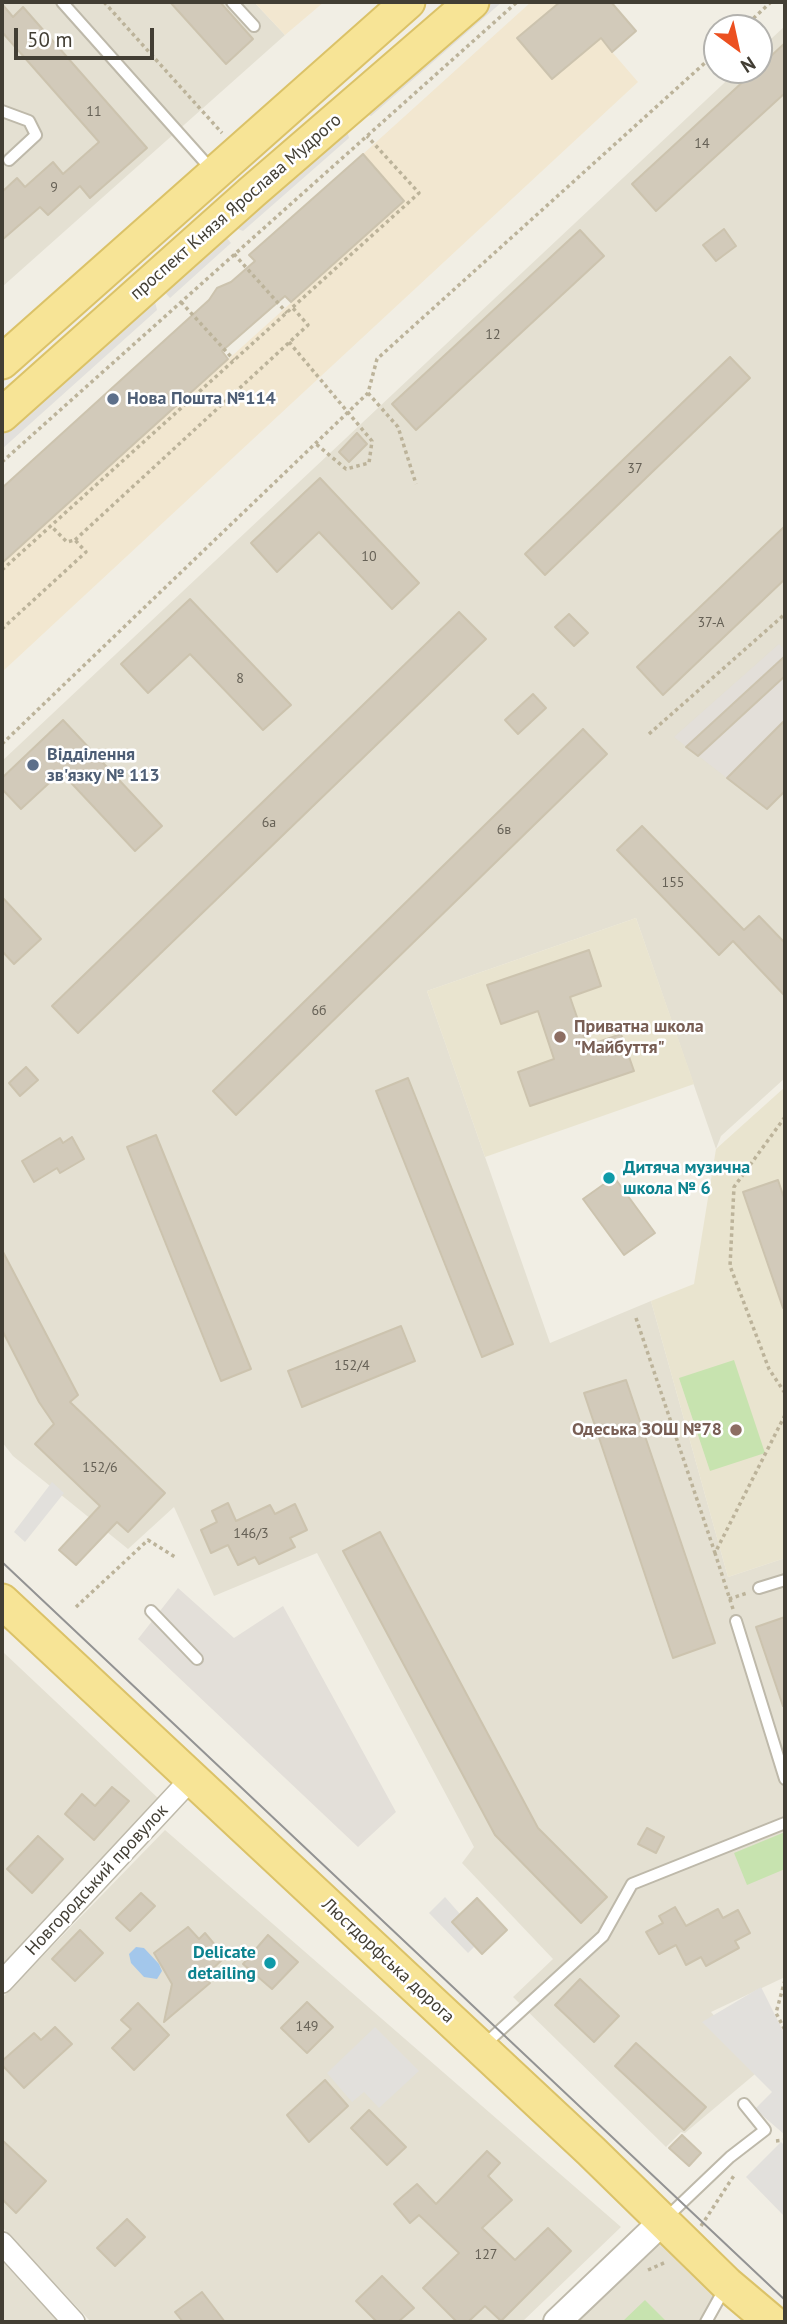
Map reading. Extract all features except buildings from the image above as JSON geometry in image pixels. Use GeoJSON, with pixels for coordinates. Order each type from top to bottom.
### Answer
{"type":"FeatureCollection","features":[{"type":"Feature","properties":{"kind":"main road"},"geometry":{"type":"LineString","coordinates":[[2,362],[408,2]]}},
{"type":"Feature","properties":{"kind":"main road","name":"проспект Князя Ярослава Мудрого"},"geometry":{"type":"LineString","coordinates":[[2,415],[252,192],[472,2]]}},
{"type":"Feature","properties":{"kind":"main road","name":"Люстдорфська дорога"},"geometry":{"type":"LineString","coordinates":[[2,1601],[664,2220],[727,2284],[772,2322]]}},
{"type":"Feature","properties":{"kind":"street","name":"Новгородський провулок"},"geometry":{"type":"LineString","coordinates":[[2,1982],[192,1777]]}},
{"type":"Feature","properties":{"kind":"street"},"geometry":{"type":"LineString","coordinates":[[557,2322],[664,2220]]}},
{"type":"Feature","properties":{"kind":"street"},"geometry":{"type":"LineString","coordinates":[[2,2243],[74,2322]]}},
{"type":"Feature","properties":{"kind":"lane"},"geometry":{"type":"LineString","coordinates":[[62,2],[215,174]]}},
{"type":"Feature","properties":{"kind":"lane"},"geometry":{"type":"LineString","coordinates":[[232,2],[254,26]]}},
{"type":"Feature","properties":{"kind":"lane"},"geometry":{"type":"LineString","coordinates":[[2,111],[29,121],[36,135],[9,160]]}},
{"type":"Feature","properties":{"kind":"lane"},"geometry":{"type":"LineString","coordinates":[[759,1588],[785,1580]]}},
{"type":"Feature","properties":{"kind":"lane"},"geometry":{"type":"LineString","coordinates":[[151,1611],[197,1659]]}},
{"type":"Feature","properties":{"kind":"lane"},"geometry":{"type":"LineString","coordinates":[[736,1621],[785,1779]]}},
{"type":"Feature","properties":{"kind":"lane"},"geometry":{"type":"LineString","coordinates":[[481,2048],[603,1936],[632,1884],[785,1824]]}},
{"type":"Feature","properties":{"kind":"lane"},"geometry":{"type":"LineString","coordinates":[[664,2220],[730,2157],[765,2130],[744,2104]]}},
{"type":"Feature","properties":{"kind":"lane"},"geometry":{"type":"LineString","coordinates":[[706,2322],[727,2284]]}},
{"type":"Feature","properties":{"kind":"path"},"geometry":{"type":"LineString","coordinates":[[104,2],[239,152]]}},
{"type":"Feature","properties":{"kind":"path"},"geometry":{"type":"LineString","coordinates":[[2,462],[517,2]]}},
{"type":"Feature","properties":{"kind":"path"},"geometry":{"type":"LineString","coordinates":[[758,14],[771,2]]}},
{"type":"Feature","properties":{"kind":"path"},"geometry":{"type":"LineString","coordinates":[[2,744],[368,393],[377,359],[703,65]]}},
{"type":"Feature","properties":{"kind":"path"},"geometry":{"type":"LineString","coordinates":[[2,570],[419,193],[367,136]]}},
{"type":"Feature","properties":{"kind":"path"},"geometry":{"type":"LineString","coordinates":[[234,254],[287,313]]}},
{"type":"Feature","properties":{"kind":"path"},"geometry":{"type":"LineString","coordinates":[[181,302],[234,360]]}},
{"type":"Feature","properties":{"kind":"path"},"geometry":{"type":"LineString","coordinates":[[51,526],[67,542],[75,540],[308,325],[292,307]]}},
{"type":"Feature","properties":{"kind":"path"},"geometry":{"type":"LineString","coordinates":[[289,342],[372,441],[369,463],[346,469],[316,444]]}},
{"type":"Feature","properties":{"kind":"path"},"geometry":{"type":"LineString","coordinates":[[368,393],[398,428],[416,484]]}},
{"type":"Feature","properties":{"kind":"path"},"geometry":{"type":"LineString","coordinates":[[2,629],[86,552],[75,540]]}},
{"type":"Feature","properties":{"kind":"path"},"geometry":{"type":"LineString","coordinates":[[649,734],[785,614]]}},
{"type":"Feature","properties":{"kind":"path"},"geometry":{"type":"LineString","coordinates":[[785,1117],[734,1187],[730,1266],[769,1369],[785,1393]]}},
{"type":"Feature","properties":{"kind":"path"},"geometry":{"type":"LineString","coordinates":[[636,1318],[736,1621]]}},
{"type":"Feature","properties":{"kind":"path"},"geometry":{"type":"LineString","coordinates":[[715,1553],[785,1415]]}},
{"type":"Feature","properties":{"kind":"path"},"geometry":{"type":"LineString","coordinates":[[76,1607],[148,1540],[175,1558]]}},
{"type":"Feature","properties":{"kind":"path"},"geometry":{"type":"LineString","coordinates":[[785,1980],[776,2013],[785,2030]]}},
{"type":"Feature","properties":{"kind":"path"},"geometry":{"type":"LineString","coordinates":[[770,2146],[780,2138],[785,2140]]}},
{"type":"Feature","properties":{"kind":"path"},"geometry":{"type":"LineString","coordinates":[[698,2231],[739,2167]]}},
{"type":"Feature","properties":{"kind":"path"},"geometry":{"type":"LineString","coordinates":[[648,2270],[666,2262]]}},
{"type":"Feature","properties":{"kind":"shaded area"},"geometry":{"type":"Polygon","coordinates":[[[2,2],[254,2],[285,35],[2,287],[2,2]]]}},
{"type":"Feature","properties":{"kind":"shaded area"},"geometry":{"type":"Polygon","coordinates":[[[254,2],[324,2],[285,35],[254,2]]]}},
{"type":"Feature","properties":{"kind":"shaded area"},"geometry":{"type":"Polygon","coordinates":[[[481,2],[502,2],[371,116],[358,111],[481,2]]]}},
{"type":"Feature","properties":{"kind":"shaded area"},"geometry":{"type":"Polygon","coordinates":[[[531,2],[569,2],[638,82],[2,672],[2,563],[404,201],[363,154],[531,2]]]}},
{"type":"Feature","properties":{"kind":"shaded area"},"geometry":{"type":"Polygon","coordinates":[[[785,26],[785,1078],[721,1136],[716,1149],[636,918],[427,991],[550,1343],[651,1301],[728,1577],[785,1558],[785,1977],[711,2012],[761,2069],[666,2147],[513,1997],[553,1959],[462,1863],[474,1847],[317,1553],[214,1596],[174,1507],[128,1549],[13,1456],[2,1442],[2,761],[723,84],[773,84],[773,37],[785,26]]]}},
{"type":"Feature","properties":{"kind":"shaded area"},"geometry":{"type":"Polygon","coordinates":[[[345,123],[349,138],[243,231],[230,226],[345,123]]]}},
{"type":"Feature","properties":{"kind":"shaded area"},"geometry":{"type":"Polygon","coordinates":[[[222,232],[231,243],[170,298],[160,287],[222,232]]]}},
{"type":"Feature","properties":{"kind":"shaded area"},"geometry":{"type":"Polygon","coordinates":[[[153,294],[157,310],[2,449],[2,431],[153,294]]]}},
{"type":"Feature","properties":{"kind":"shaded area"},"geometry":{"type":"Polygon","coordinates":[[[779,644],[785,650],[785,791],[767,809],[674,737],[779,644]]]}},
{"type":"Feature","properties":{"kind":"shaded area","name":"Приватна школа \"Майбуття\""},"geometry":{"type":"Polygon","coordinates":[[[636,918],[694,1084],[485,1157],[427,991],[636,918]]]}},
{"type":"Feature","properties":{"kind":"shaded area","name":"Одеська ЗОШ №78"},"geometry":{"type":"Polygon","coordinates":[[[785,1087],[785,1558],[728,1577],[651,1301],[694,1284],[716,1149],[785,1087]]]}},
{"type":"Feature","properties":{"kind":"shaded area"},"geometry":{"type":"Polygon","coordinates":[[[52,1482],[64,1493],[25,1542],[14,1532],[52,1482]]]}},
{"type":"Feature","properties":{"kind":"shaded area"},"geometry":{"type":"Polygon","coordinates":[[[178,1588],[234,1638],[283,1606],[396,1812],[358,1847],[138,1639],[178,1588]]]}},
{"type":"Feature","properties":{"kind":"shaded area"},"geometry":{"type":"Polygon","coordinates":[[[2,1651],[159,1799],[2,1965],[2,1651]]]}},
{"type":"Feature","properties":{"kind":"shaded area"},"geometry":{"type":"Polygon","coordinates":[[[165,1830],[621,2227],[522,2322],[91,2322],[2,2227],[2,1998],[165,1830]]]}},
{"type":"Feature","properties":{"kind":"shaded area"},"geometry":{"type":"Polygon","coordinates":[[[445,1897],[460,1914],[452,1922],[475,1946],[468,1953],[429,1913],[445,1897]]]}},
{"type":"Feature","properties":{"kind":"shaded area"},"geometry":{"type":"Polygon","coordinates":[[[761,1987],[785,2035],[785,2135],[755,2109],[772,2092],[702,2022],[761,1987]]]}},
{"type":"Feature","properties":{"kind":"shaded area"},"geometry":{"type":"Polygon","coordinates":[[[375,2027],[419,2071],[379,2108],[364,2092],[352,2102],[327,2073],[375,2027]]]}},
{"type":"Feature","properties":{"kind":"shaded area"},"geometry":{"type":"Polygon","coordinates":[[[781,2142],[785,2146],[785,2217],[746,2177],[781,2142]]]}},
{"type":"Feature","properties":{"kind":"shaded area"},"geometry":{"type":"Polygon","coordinates":[[[663,2226],[725,2286],[699,2322],[566,2322],[663,2226]]]}},
{"type":"Feature","properties":{"kind":"shaded area"},"geometry":{"type":"Polygon","coordinates":[[[2,2259],[61,2322],[2,2322],[2,2259]]]}},
{"type":"Feature","properties":{"kind":"green space"},"geometry":{"type":"Polygon","coordinates":[[[734,1360],[765,1453],[710,1471],[679,1378],[734,1360]]]}},
{"type":"Feature","properties":{"kind":"green space"},"geometry":{"type":"Polygon","coordinates":[[[785,1832],[785,1869],[747,1885],[734,1853],[785,1832]]]}},
{"type":"Feature","properties":{"kind":"green space"},"geometry":{"type":"Polygon","coordinates":[[[645,2300],[667,2322],[622,2322],[645,2300]]]}},
{"type":"Feature","properties":{"kind":"water"},"geometry":{"type":"Polygon","coordinates":[[[136,1947],[144,1948],[159,1964],[162,1971],[157,1979],[144,1977],[131,1963],[129,1954],[136,1947]]]}},
{"type":"Feature","properties":{"kind":"tram line"},"geometry":{"type":"LineString","coordinates":[[2,1562],[785,2300]]}},
{"type":"Feature","properties":{"kind":"place","name":"Нова Пошта №114"},"geometry":{"type":"Point","coordinates":[113,399]}},
{"type":"Feature","properties":{"kind":"place","name":"Відділення зв'язку № 113"},"geometry":{"type":"Point","coordinates":[33,765]}},
{"type":"Feature","properties":{"kind":"place","name":"Приватна школа \"Майбуття\""},"geometry":{"type":"Point","coordinates":[560,1037]}},
{"type":"Feature","properties":{"kind":"place","name":"Дитяча музична школа № 6"},"geometry":{"type":"Point","coordinates":[609,1178]}},
{"type":"Feature","properties":{"kind":"place","name":"Одеська ЗОШ №78"},"geometry":{"type":"Point","coordinates":[736,1430]}},
{"type":"Feature","properties":{"kind":"place","name":"Delicate detailing"},"geometry":{"type":"Point","coordinates":[270,1963]}}]}
